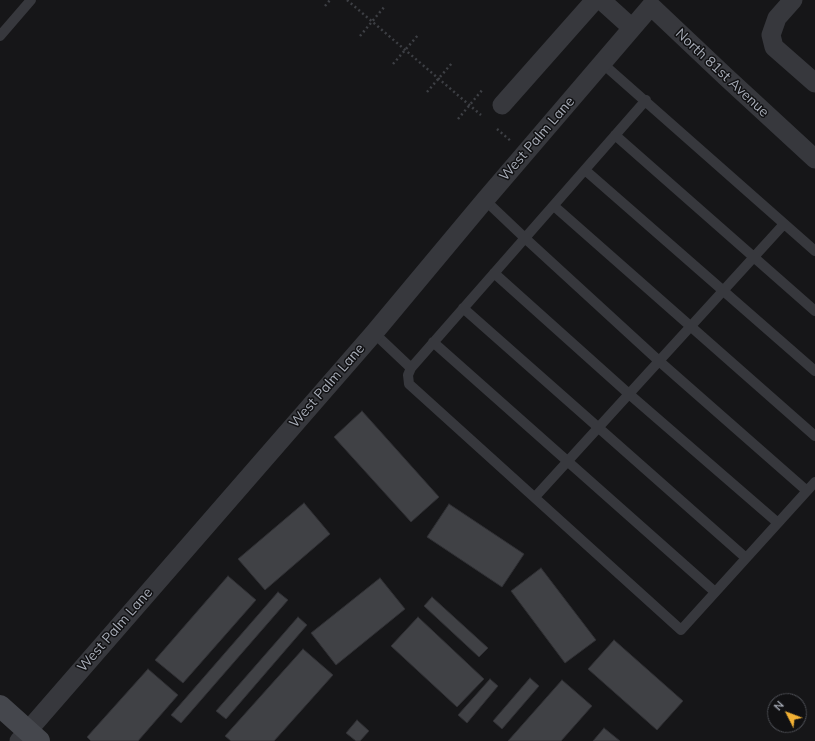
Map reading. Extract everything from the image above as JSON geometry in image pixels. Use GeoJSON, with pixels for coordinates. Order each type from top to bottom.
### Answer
{"type":"FeatureCollection","features":[{"type":"Feature","properties":{"kind":"main road"},"geometry":{"type":"LineString","coordinates":[[0,706],[28,738]]}},
{"type":"Feature","properties":{"kind":"street"},"geometry":{"type":"LineString","coordinates":[[502,105],[595,0]]}},
{"type":"Feature","properties":{"kind":"street"},"geometry":{"type":"LineString","coordinates":[[601,0],[632,28]]}},
{"type":"Feature","properties":{"kind":"street"},"geometry":{"type":"LineString","coordinates":[[793,0],[777,18],[771,35],[774,47],[815,83]]}},
{"type":"Feature","properties":{"kind":"street","name":"North 81st Avenue"},"geometry":{"type":"LineString","coordinates":[[632,28],[651,6],[815,159]]}},
{"type":"Feature","properties":{"kind":"street","name":"West Palm Lane"},"geometry":{"type":"LineString","coordinates":[[28,738],[632,28]]}},
{"type":"Feature","properties":{"kind":"lane"},"geometry":{"type":"LineString","coordinates":[[0,36],[32,0]]}},
{"type":"Feature","properties":{"kind":"lane"},"geometry":{"type":"LineString","coordinates":[[602,63],[646,100],[815,251]]}},
{"type":"Feature","properties":{"kind":"lane"},"geometry":{"type":"LineString","coordinates":[[646,100],[411,368],[408,375],[409,384],[681,630],[815,482]]}},
{"type":"Feature","properties":{"kind":"lane"},"geometry":{"type":"LineString","coordinates":[[615,135],[815,311]]}},
{"type":"Feature","properties":{"kind":"lane"},"geometry":{"type":"LineString","coordinates":[[585,170],[815,371]]}},
{"type":"Feature","properties":{"kind":"lane"},"geometry":{"type":"LineString","coordinates":[[485,200],[659,361],[807,491]]}},
{"type":"Feature","properties":{"kind":"lane"},"geometry":{"type":"LineString","coordinates":[[554,206],[815,436]]}},
{"type":"Feature","properties":{"kind":"lane"},"geometry":{"type":"LineString","coordinates":[[535,498],[784,224]]}},
{"type":"Feature","properties":{"kind":"lane"},"geometry":{"type":"LineString","coordinates":[[494,273],[629,394],[778,523]]}},
{"type":"Feature","properties":{"kind":"lane"},"geometry":{"type":"LineString","coordinates":[[463,308],[746,558]]}},
{"type":"Feature","properties":{"kind":"lane"},"geometry":{"type":"LineString","coordinates":[[374,333],[411,368]]}},
{"type":"Feature","properties":{"kind":"lane"},"geometry":{"type":"LineString","coordinates":[[434,342],[715,592]]}},
{"type":"Feature","properties":{"kind":"path"},"geometry":{"type":"LineString","coordinates":[[325,6],[330,0]]}},
{"type":"Feature","properties":{"kind":"path"},"geometry":{"type":"LineString","coordinates":[[347,0],[481,115]]}},
{"type":"Feature","properties":{"kind":"path"},"geometry":{"type":"LineString","coordinates":[[360,36],[385,6]]}},
{"type":"Feature","properties":{"kind":"path"},"geometry":{"type":"LineString","coordinates":[[393,64],[418,34]]}},
{"type":"Feature","properties":{"kind":"path"},"geometry":{"type":"LineString","coordinates":[[427,92],[452,63]]}},
{"type":"Feature","properties":{"kind":"path"},"geometry":{"type":"LineString","coordinates":[[458,119],[483,90]]}},
{"type":"Feature","properties":{"kind":"path"},"geometry":{"type":"LineString","coordinates":[[498,129],[513,143]]}},
{"type":"Feature","properties":{"kind":"building"},"geometry":{"type":"Polygon","coordinates":[[[362,411],[439,497],[411,522],[334,437],[362,411]]]}},
{"type":"Feature","properties":{"kind":"building"},"geometry":{"type":"Polygon","coordinates":[[[304,503],[330,534],[265,590],[238,559],[304,503]]]}},
{"type":"Feature","properties":{"kind":"building"},"geometry":{"type":"Polygon","coordinates":[[[449,504],[524,554],[502,587],[427,537],[449,504]]]}},
{"type":"Feature","properties":{"kind":"building"},"geometry":{"type":"Polygon","coordinates":[[[541,568],[596,640],[565,663],[511,591],[541,568]]]}},
{"type":"Feature","properties":{"kind":"building"},"geometry":{"type":"Polygon","coordinates":[[[228,576],[256,600],[183,683],[155,660],[228,576]]]}},
{"type":"Feature","properties":{"kind":"building"},"geometry":{"type":"Polygon","coordinates":[[[380,578],[405,609],[336,665],[311,633],[380,578]]]}},
{"type":"Feature","properties":{"kind":"building"},"geometry":{"type":"Polygon","coordinates":[[[278,592],[288,600],[181,723],[171,715],[278,592]]]}},
{"type":"Feature","properties":{"kind":"building"},"geometry":{"type":"Polygon","coordinates":[[[432,597],[488,648],[479,657],[424,606],[432,597]]]}},
{"type":"Feature","properties":{"kind":"building"},"geometry":{"type":"Polygon","coordinates":[[[298,617],[307,625],[226,719],[216,711],[298,617]]]}},
{"type":"Feature","properties":{"kind":"building"},"geometry":{"type":"Polygon","coordinates":[[[418,617],[484,679],[457,707],[391,646],[418,617]]]}},
{"type":"Feature","properties":{"kind":"building"},"geometry":{"type":"Polygon","coordinates":[[[614,640],[683,701],[657,730],[588,669],[614,640]]]}},
{"type":"Feature","properties":{"kind":"building"},"geometry":{"type":"Polygon","coordinates":[[[303,649],[333,675],[274,741],[231,741],[225,736],[303,649]]]}},
{"type":"Feature","properties":{"kind":"building"},"geometry":{"type":"Polygon","coordinates":[[[148,669],[178,695],[138,741],[91,741],[87,737],[148,669]]]}},
{"type":"Feature","properties":{"kind":"building"},"geometry":{"type":"Polygon","coordinates":[[[530,678],[539,686],[502,729],[493,721],[530,678]]]}},
{"type":"Feature","properties":{"kind":"building"},"geometry":{"type":"Polygon","coordinates":[[[490,679],[498,686],[467,723],[458,715],[490,679]]]}},
{"type":"Feature","properties":{"kind":"building"},"geometry":{"type":"Polygon","coordinates":[[[562,680],[592,706],[561,741],[508,741],[562,680]]]}},
{"type":"Feature","properties":{"kind":"building"},"geometry":{"type":"Polygon","coordinates":[[[357,720],[369,731],[360,741],[356,741],[346,733],[357,720]]]}},
{"type":"Feature","properties":{"kind":"building"},"geometry":{"type":"Polygon","coordinates":[[[604,728],[620,741],[593,741],[604,728]]]}}]}
